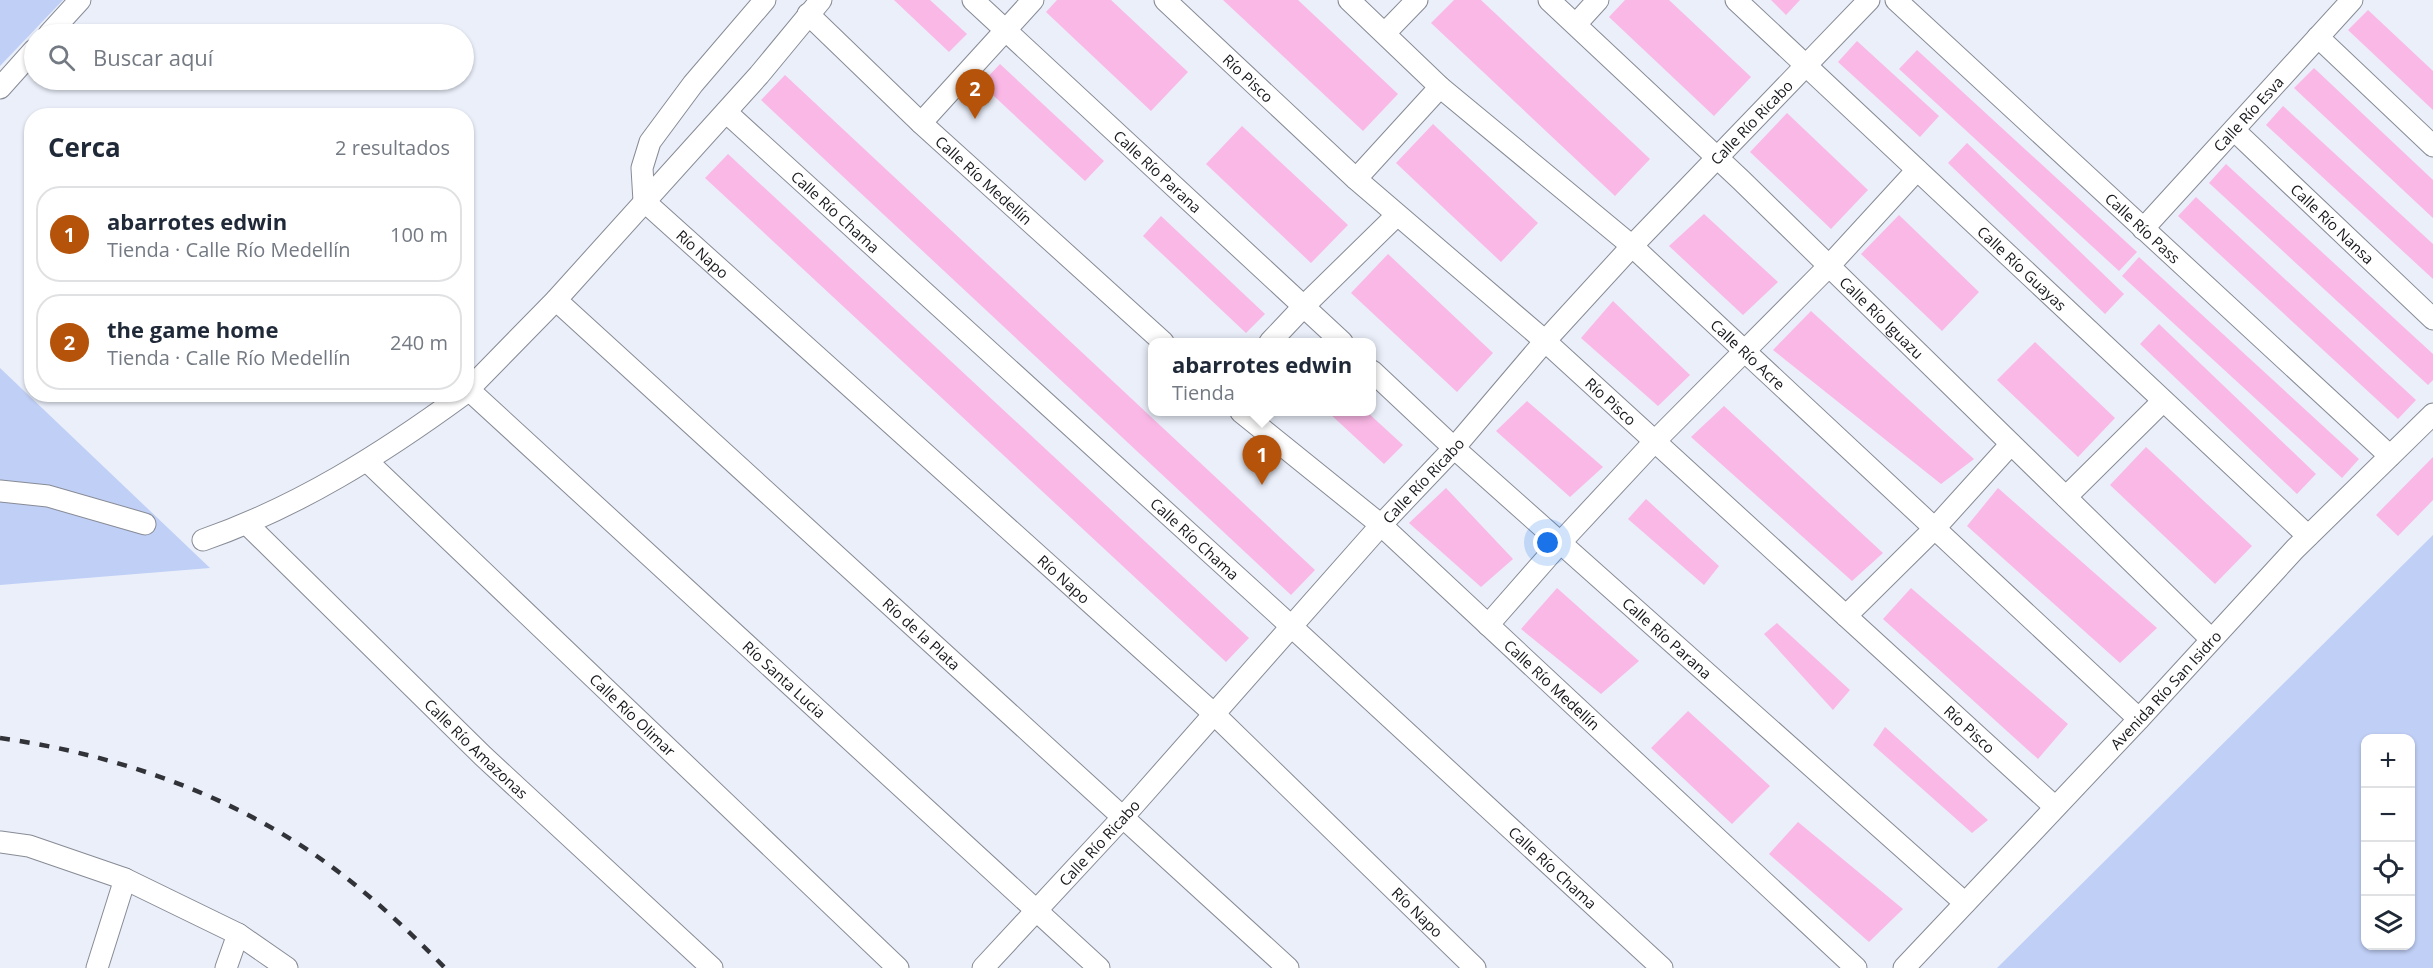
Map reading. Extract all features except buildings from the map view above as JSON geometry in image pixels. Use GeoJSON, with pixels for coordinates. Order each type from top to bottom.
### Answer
{"type":"FeatureCollection","features":[{"type":"Feature","properties":{"kind":"street"},"geometry":{"type":"LineString","coordinates":[[58,24],[80,0]]}},
{"type":"Feature","properties":{"kind":"street"},"geometry":{"type":"LineString","coordinates":[[644,201],[642,168],[650,142],[693,84],[765,0]]}},
{"type":"Feature","properties":{"kind":"street","name":"Calle Río Parana"},"geometry":{"type":"LineString","coordinates":[[973,0],[1338,338]]}},
{"type":"Feature","properties":{"kind":"street"},"geometry":{"type":"LineString","coordinates":[[921,123],[1033,0]]}},
{"type":"Feature","properties":{"kind":"street","name":"Río Pisco"},"geometry":{"type":"LineString","coordinates":[[1165,0],[1356,179],[1545,341],[2055,807]]}},
{"type":"Feature","properties":{"kind":"street","name":"Calle Río Acre"},"geometry":{"type":"LineString","coordinates":[[1348,0],[1440,87],[1632,246],[2139,719]]}},
{"type":"Feature","properties":{"kind":"street"},"geometry":{"type":"LineString","coordinates":[[1385,33],[1417,0]]}},
{"type":"Feature","properties":{"kind":"street","name":"Calle Río Iguazu"},"geometry":{"type":"LineString","coordinates":[[1549,0],[1577,23],[1718,158],[2211,639]]}},
{"type":"Feature","properties":{"kind":"street"},"geometry":{"type":"LineString","coordinates":[[1577,23],[1598,0]]}},
{"type":"Feature","properties":{"kind":"street","name":"Calle Río Guayas"},"geometry":{"type":"LineString","coordinates":[[1736,0],[2308,536]]}},
{"type":"Feature","properties":{"kind":"street","name":"Calle Río Ricabo"},"geometry":{"type":"LineString","coordinates":[[983,968],[1124,816],[1381,525],[1454,448],[1545,341],[1632,246],[1869,0]]}},
{"type":"Feature","properties":{"kind":"street","name":"Calle Río Pass"},"geometry":{"type":"LineString","coordinates":[[1896,0],[2390,456]]}},
{"type":"Feature","properties":{"kind":"street","name":"Calle Río Esva"},"geometry":{"type":"LineString","coordinates":[[2143,229],[2352,0]]}},
{"type":"Feature","properties":{"kind":"street"},"geometry":{"type":"LineString","coordinates":[[474,384],[556,300],[726,112],[815,7]]}},
{"type":"Feature","properties":{"kind":"street","name":"Calle Río Medellín"},"geometry":{"type":"LineString","coordinates":[[815,7],[921,123],[1159,338]]}},
{"type":"Feature","properties":{"kind":"street"},"geometry":{"type":"LineString","coordinates":[[2318,37],[2433,146]]}},
{"type":"Feature","properties":{"kind":"street"},"geometry":{"type":"LineString","coordinates":[[0,88],[24,61]]}},
{"type":"Feature","properties":{"kind":"street"},"geometry":{"type":"LineString","coordinates":[[1356,179],[1440,87]]}},
{"type":"Feature","properties":{"kind":"street","name":"Calle Río Chama"},"geometry":{"type":"LineString","coordinates":[[726,112],[1292,627],[1662,968]]}},
{"type":"Feature","properties":{"kind":"street","name":"Calle Río Nansa"},"geometry":{"type":"LineString","coordinates":[[2234,130],[2433,319]]}},
{"type":"Feature","properties":{"kind":"street"},"geometry":{"type":"LineString","coordinates":[[1488,625],[1655,441],[1829,266],[1917,170]]}},
{"type":"Feature","properties":{"kind":"street","name":"Río Napo"},"geometry":{"type":"LineString","coordinates":[[644,201],[1213,713],[1475,968]]}},
{"type":"Feature","properties":{"kind":"street"},"geometry":{"type":"LineString","coordinates":[[1274,338],[1397,215]]}},
{"type":"Feature","properties":{"kind":"street","name":"Río de la Plata"},"geometry":{"type":"LineString","coordinates":[[556,300],[1288,968]]}},
{"type":"Feature","properties":{"kind":"street","name":"Calle Río Parana"},"geometry":{"type":"LineString","coordinates":[[1376,375],[1454,448],[1965,903]]}},
{"type":"Feature","properties":{"kind":"street","name":"Río Santa Lucia"},"geometry":{"type":"LineString","coordinates":[[474,399],[1099,968]]}},
{"type":"Feature","properties":{"kind":"street"},"geometry":{"type":"LineString","coordinates":[[2066,497],[2163,401]]}},
{"type":"Feature","properties":{"kind":"street"},"geometry":{"type":"LineString","coordinates":[[203,540],[247,525],[368,462],[452,402]]}},
{"type":"Feature","properties":{"kind":"street","name":"Avenida Río San Isidro"},"geometry":{"type":"LineString","coordinates":[[1904,968],[2308,536],[2433,414]]}},
{"type":"Feature","properties":{"kind":"street","name":"Calle Río Medellín"},"geometry":{"type":"LineString","coordinates":[[1247,416],[1381,525],[1856,968]]}},
{"type":"Feature","properties":{"kind":"street"},"geometry":{"type":"LineString","coordinates":[[1846,616],[1935,528],[2011,444]]}},
{"type":"Feature","properties":{"kind":"street","name":"Calle Río Olimar"},"geometry":{"type":"LineString","coordinates":[[368,462],[898,968]]}},
{"type":"Feature","properties":{"kind":"street"},"geometry":{"type":"LineString","coordinates":[[0,492],[48,496],[145,524]]}},
{"type":"Feature","properties":{"kind":"street","name":"Calle Río Amazonas"},"geometry":{"type":"LineString","coordinates":[[247,525],[483,756],[712,968]]}},
{"type":"Feature","properties":{"kind":"street"},"geometry":{"type":"LineString","coordinates":[[0,842],[28,846],[125,879],[238,934],[287,968]]}},
{"type":"Feature","properties":{"kind":"street"},"geometry":{"type":"LineString","coordinates":[[98,968],[125,879]]}},
{"type":"Feature","properties":{"kind":"street"},"geometry":{"type":"LineString","coordinates":[[226,968],[238,934]]}},
{"type":"Feature","properties":{"kind":"shaded area"},"geometry":{"type":"Polygon","coordinates":[[[0,0],[63,0],[40,24],[24,24],[24,41],[0,66],[0,0]]]}},
{"type":"Feature","properties":{"kind":"shaded area"},"geometry":{"type":"Polygon","coordinates":[[[0,368],[24,391],[24,402],[36,402],[210,568],[0,585],[0,368]]]}},
{"type":"Feature","properties":{"kind":"shaded area"},"geometry":{"type":"Polygon","coordinates":[[[2433,535],[2433,968],[1997,968],[2433,535]]]}},
{"type":"Feature","properties":{"kind":"railway"},"geometry":{"type":"LineString","coordinates":[[0,738],[45,746],[135,768],[221,802],[263,823],[302,846],[354,884],[445,968]]}},
{"type":"Feature","properties":{"kind":"place","name":"the game home"},"geometry":{"type":"Point","coordinates":[975,119]}},
{"type":"Feature","properties":{"kind":"place","name":"abarrotes edwin"},"geometry":{"type":"Point","coordinates":[1262,485]}}]}
